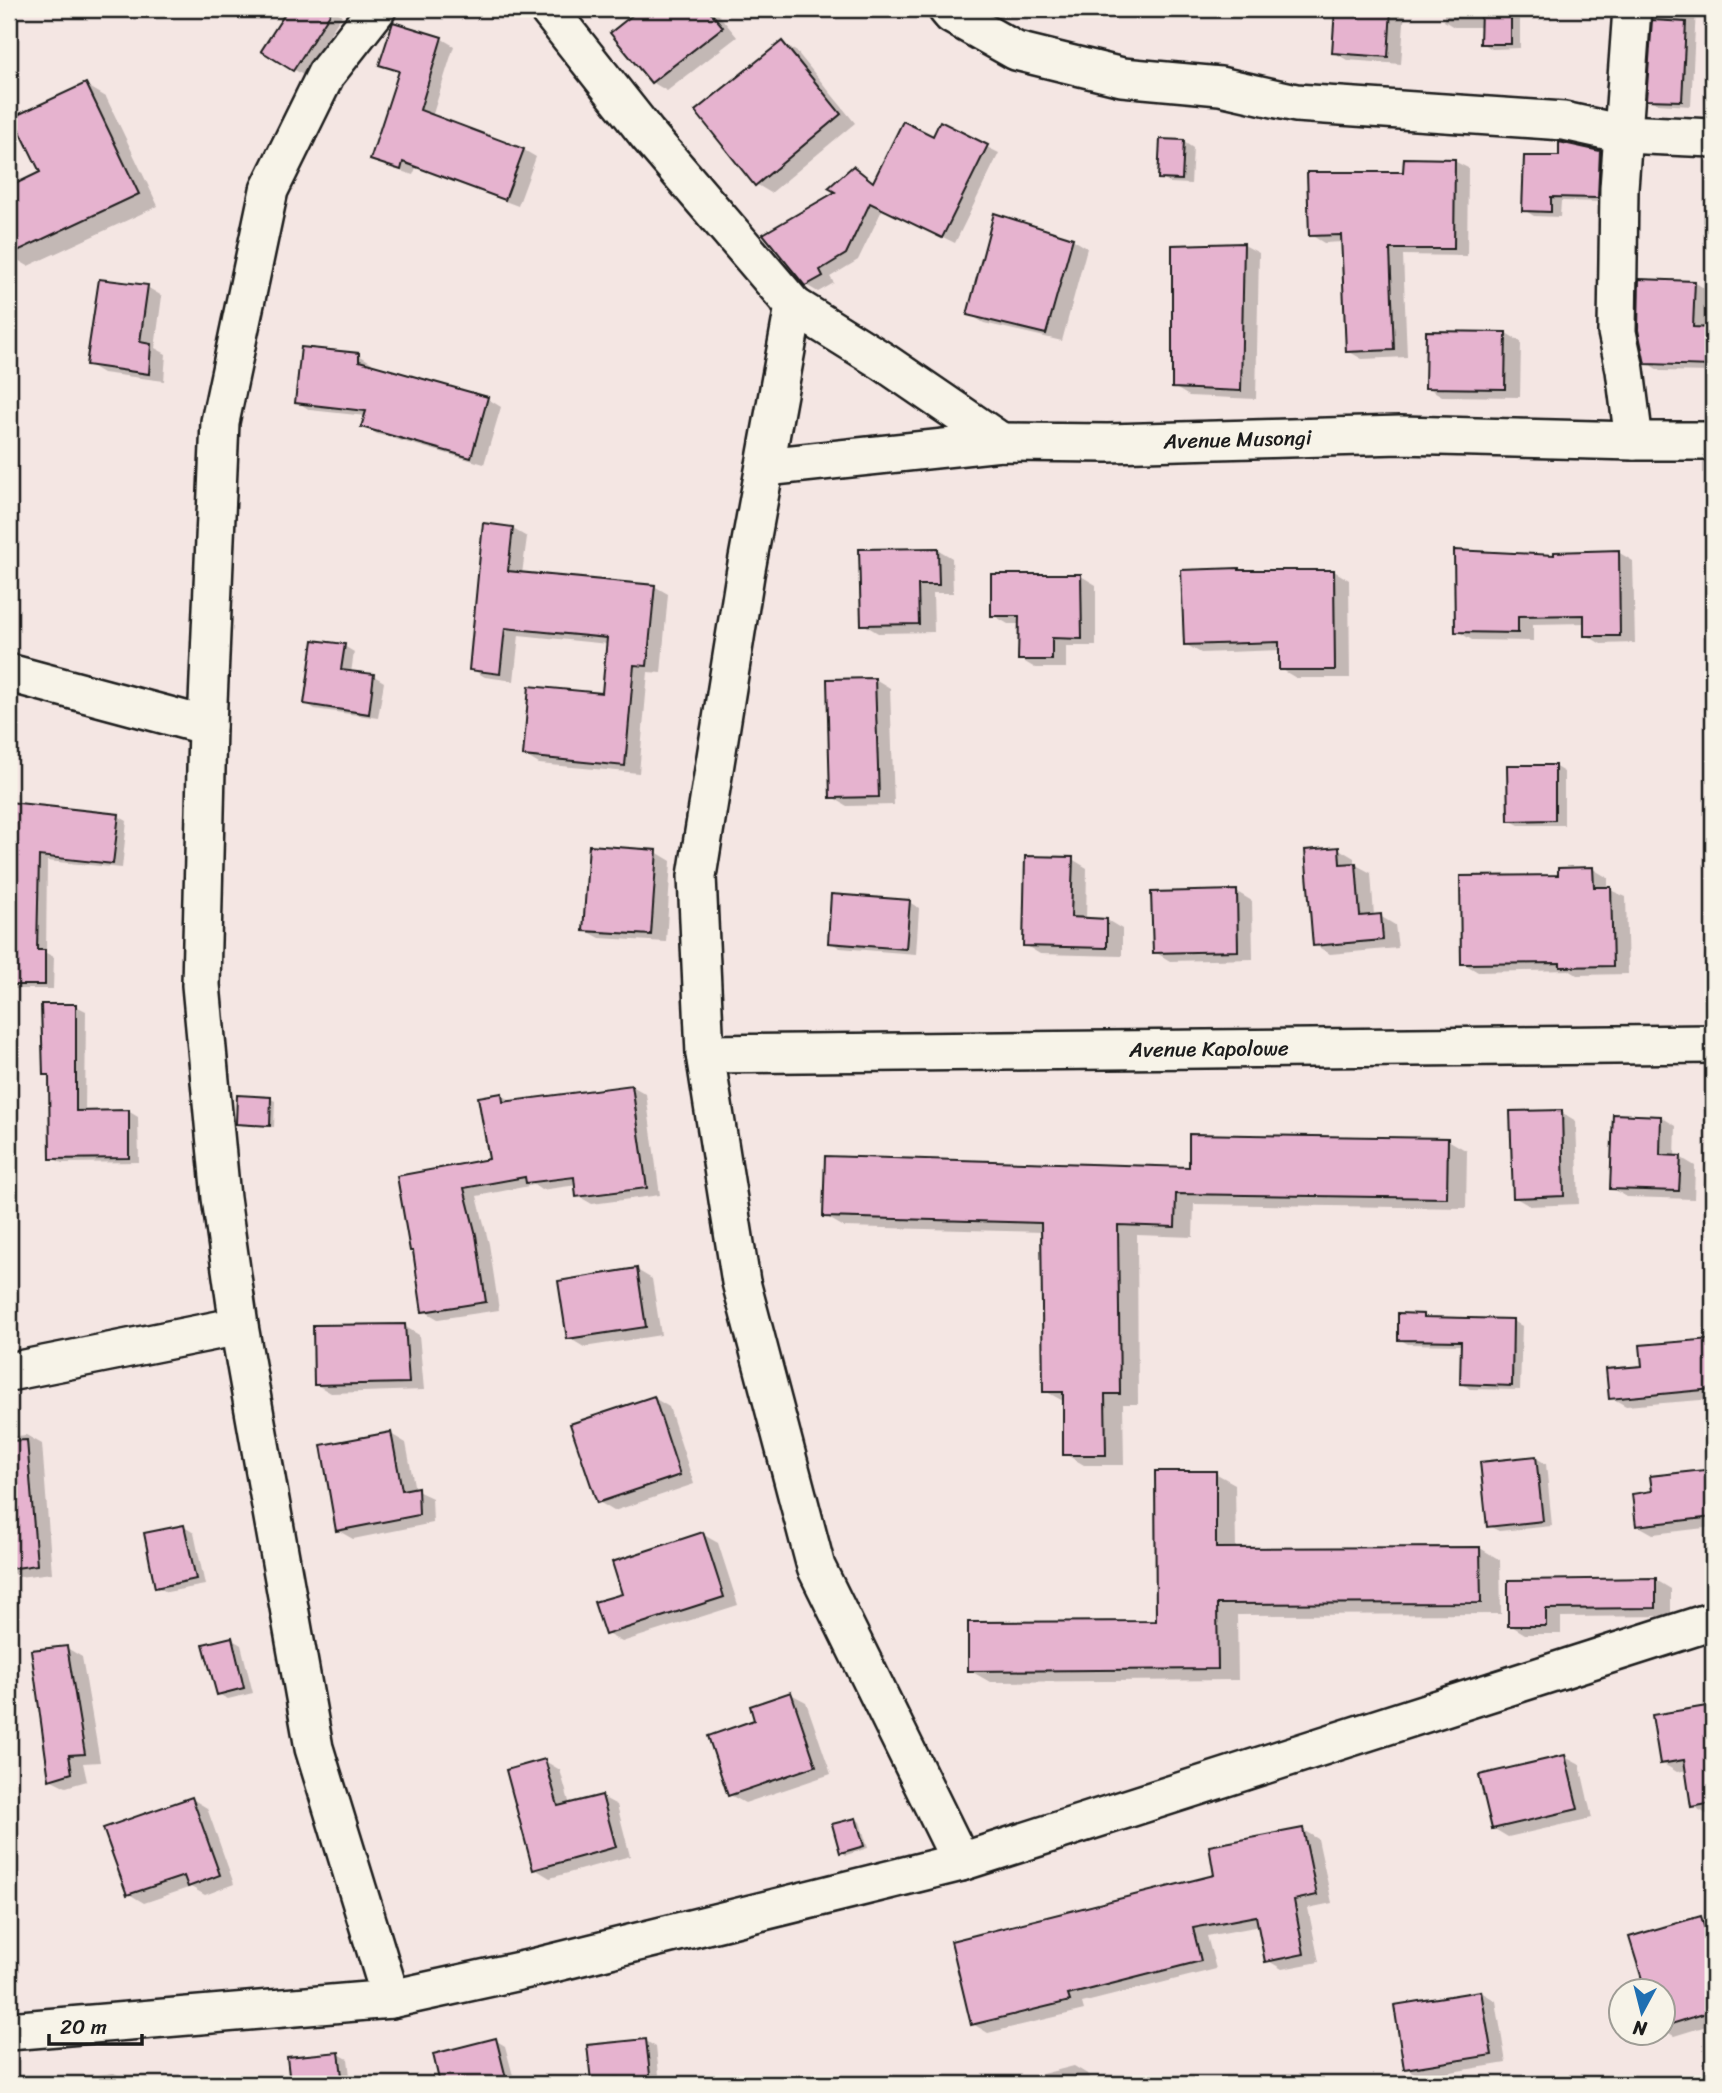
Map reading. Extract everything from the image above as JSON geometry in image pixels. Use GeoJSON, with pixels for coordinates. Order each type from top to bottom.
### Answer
{"type":"FeatureCollection","features":[{"type":"Feature","properties":{"kind":"street"},"geometry":{"type":"LineString","coordinates":[[377,9],[326,74],[269,190],[220,422],[207,726],[201,985],[221,1198],[239,1326],[314,1748],[391,1998]]}},
{"type":"Feature","properties":{"kind":"street"},"geometry":{"type":"LineString","coordinates":[[947,9],[952,15],[1016,51],[1122,77],[1220,86],[1296,103],[1564,121],[1622,134],[1713,138]]}},
{"type":"Feature","properties":{"kind":"street"},"geometry":{"type":"LineString","coordinates":[[1632,9],[1617,238],[1617,332],[1634,441]]}},
{"type":"Feature","properties":{"kind":"street"},"geometry":{"type":"LineString","coordinates":[[563,15],[647,134],[794,306],[884,362],[1002,442]]}},
{"type":"Feature","properties":{"kind":"street"},"geometry":{"type":"LineString","coordinates":[[794,306],[745,575],[697,876],[705,1054],[741,1282],[816,1567],[961,1862]]}},
{"type":"Feature","properties":{"kind":"street","name":"Avenue Musongi"},"geometry":{"type":"LineString","coordinates":[[765,467],[1002,442],[1108,443],[1401,435],[1713,441]]}},
{"type":"Feature","properties":{"kind":"street"},"geometry":{"type":"LineString","coordinates":[[9,673],[207,726]]}},
{"type":"Feature","properties":{"kind":"street","name":"Avenue Kapolowe"},"geometry":{"type":"LineString","coordinates":[[705,1054],[1713,1044]]}},
{"type":"Feature","properties":{"kind":"street"},"geometry":{"type":"LineString","coordinates":[[9,1372],[239,1326]]}},
{"type":"Feature","properties":{"kind":"street"},"geometry":{"type":"LineString","coordinates":[[9,2031],[391,1998],[533,1968],[961,1862],[1713,1621]]}},
{"type":"Feature","properties":{"kind":"building"},"geometry":{"type":"Polygon","coordinates":[[[288,9],[333,9],[293,71],[261,51],[288,9]]]}},
{"type":"Feature","properties":{"kind":"building"},"geometry":{"type":"Polygon","coordinates":[[[640,9],[708,9],[723,27],[651,83],[610,33],[640,9]]]}},
{"type":"Feature","properties":{"kind":"building"},"geometry":{"type":"Polygon","coordinates":[[[1335,9],[1391,9],[1388,57],[1332,53],[1335,9]]]}},
{"type":"Feature","properties":{"kind":"building"},"geometry":{"type":"Polygon","coordinates":[[[1481,9],[1511,9],[1511,44],[1480,44],[1481,9]]]}},
{"type":"Feature","properties":{"kind":"building"},"geometry":{"type":"Polygon","coordinates":[[[1652,20],[1686,22],[1682,101],[1646,100],[1652,20]]]}},
{"type":"Feature","properties":{"kind":"building"},"geometry":{"type":"Polygon","coordinates":[[[393,22],[442,37],[420,110],[524,149],[505,200],[403,162],[401,170],[370,160],[399,71],[379,65],[393,22]]]}},
{"type":"Feature","properties":{"kind":"building"},"geometry":{"type":"Polygon","coordinates":[[[782,41],[841,114],[755,186],[695,111],[782,41]]]}},
{"type":"Feature","properties":{"kind":"building"},"geometry":{"type":"Polygon","coordinates":[[[86,83],[139,194],[9,255],[9,187],[40,172],[13,117],[86,83]]]}},
{"type":"Feature","properties":{"kind":"building"},"geometry":{"type":"Polygon","coordinates":[[[903,121],[933,136],[940,121],[988,145],[942,238],[870,203],[846,254],[820,270],[823,276],[805,286],[763,234],[835,192],[828,188],[853,166],[873,182],[903,121]]]}},
{"type":"Feature","properties":{"kind":"building"},"geometry":{"type":"Polygon","coordinates":[[[1160,139],[1184,140],[1182,180],[1158,179],[1160,139]]]}},
{"type":"Feature","properties":{"kind":"building"},"geometry":{"type":"Polygon","coordinates":[[[1559,142],[1600,151],[1598,198],[1551,197],[1551,212],[1522,211],[1524,156],[1559,156],[1559,142]]]}},
{"type":"Feature","properties":{"kind":"building"},"geometry":{"type":"Polygon","coordinates":[[[1404,158],[1455,159],[1454,249],[1390,249],[1394,350],[1346,352],[1341,235],[1309,236],[1307,172],[1403,172],[1404,158]]]}},
{"type":"Feature","properties":{"kind":"building"},"geometry":{"type":"Polygon","coordinates":[[[994,213],[1073,238],[1046,334],[967,315],[994,213]]]}},
{"type":"Feature","properties":{"kind":"building"},"geometry":{"type":"Polygon","coordinates":[[[1244,243],[1241,391],[1172,388],[1172,245],[1244,243]]]}},
{"type":"Feature","properties":{"kind":"building"},"geometry":{"type":"Polygon","coordinates":[[[99,279],[148,285],[140,342],[151,344],[149,374],[86,365],[99,279]]]}},
{"type":"Feature","properties":{"kind":"building"},"geometry":{"type":"Polygon","coordinates":[[[1639,279],[1695,281],[1693,327],[1713,328],[1712,366],[1645,364],[1638,330],[1639,279]]]}},
{"type":"Feature","properties":{"kind":"building"},"geometry":{"type":"Polygon","coordinates":[[[1426,331],[1506,332],[1505,389],[1425,388],[1426,331]]]}},
{"type":"Feature","properties":{"kind":"building"},"geometry":{"type":"Polygon","coordinates":[[[301,347],[359,353],[359,361],[488,397],[471,458],[361,427],[366,411],[295,403],[301,347]]]}},
{"type":"Feature","properties":{"kind":"building"},"geometry":{"type":"Polygon","coordinates":[[[483,523],[513,527],[508,571],[655,585],[647,666],[634,665],[625,766],[523,756],[529,686],[602,693],[607,638],[505,628],[500,674],[469,670],[483,523]]]}},
{"type":"Feature","properties":{"kind":"building"},"geometry":{"type":"Polygon","coordinates":[[[938,548],[939,585],[918,585],[919,624],[861,625],[859,549],[938,548]]]}},
{"type":"Feature","properties":{"kind":"building"},"geometry":{"type":"Polygon","coordinates":[[[1454,550],[1554,555],[1554,552],[1619,550],[1620,636],[1584,636],[1584,615],[1518,616],[1518,633],[1455,632],[1454,550]]]}},
{"type":"Feature","properties":{"kind":"building"},"geometry":{"type":"Polygon","coordinates":[[[1181,570],[1334,570],[1335,670],[1279,670],[1279,642],[1184,645],[1181,570]]]}},
{"type":"Feature","properties":{"kind":"building"},"geometry":{"type":"Polygon","coordinates":[[[991,574],[1081,574],[1082,639],[1052,638],[1052,660],[1018,660],[1019,616],[991,616],[991,574]]]}},
{"type":"Feature","properties":{"kind":"building"},"geometry":{"type":"Polygon","coordinates":[[[313,640],[345,644],[341,670],[374,674],[369,714],[304,704],[313,640]]]}},
{"type":"Feature","properties":{"kind":"building"},"geometry":{"type":"Polygon","coordinates":[[[875,678],[879,797],[830,798],[827,679],[875,678]]]}},
{"type":"Feature","properties":{"kind":"building"},"geometry":{"type":"Polygon","coordinates":[[[1507,765],[1555,765],[1555,820],[1508,821],[1507,765]]]}},
{"type":"Feature","properties":{"kind":"building"},"geometry":{"type":"Polygon","coordinates":[[[9,802],[119,814],[113,864],[39,856],[37,950],[45,950],[45,985],[9,985],[9,802]]]}},
{"type":"Feature","properties":{"kind":"building"},"geometry":{"type":"Polygon","coordinates":[[[589,845],[657,850],[651,935],[583,931],[589,845]]]}},
{"type":"Feature","properties":{"kind":"building"},"geometry":{"type":"Polygon","coordinates":[[[1339,847],[1340,864],[1356,863],[1360,916],[1381,914],[1383,940],[1313,946],[1305,850],[1339,847]]]}},
{"type":"Feature","properties":{"kind":"building"},"geometry":{"type":"Polygon","coordinates":[[[1025,856],[1073,857],[1071,917],[1107,919],[1107,948],[1023,946],[1025,856]]]}},
{"type":"Feature","properties":{"kind":"building"},"geometry":{"type":"Polygon","coordinates":[[[1593,867],[1594,887],[1611,887],[1613,966],[1560,967],[1560,963],[1461,964],[1460,876],[1558,875],[1558,868],[1593,867]]]}},
{"type":"Feature","properties":{"kind":"building"},"geometry":{"type":"Polygon","coordinates":[[[1237,890],[1238,951],[1153,953],[1151,892],[1237,890]]]}},
{"type":"Feature","properties":{"kind":"building"},"geometry":{"type":"Polygon","coordinates":[[[831,894],[910,900],[906,949],[828,943],[831,894]]]}},
{"type":"Feature","properties":{"kind":"building"},"geometry":{"type":"Polygon","coordinates":[[[41,1004],[76,1004],[76,1111],[129,1110],[129,1158],[50,1159],[49,1075],[43,1075],[41,1004]]]}},
{"type":"Feature","properties":{"kind":"building"},"geometry":{"type":"Polygon","coordinates":[[[632,1085],[647,1188],[576,1197],[574,1177],[526,1183],[525,1177],[464,1188],[476,1235],[486,1302],[422,1312],[413,1251],[410,1251],[397,1176],[489,1159],[478,1097],[502,1093],[503,1102],[632,1085]]]}},
{"type":"Feature","properties":{"kind":"building"},"geometry":{"type":"Polygon","coordinates":[[[237,1095],[271,1097],[270,1126],[236,1124],[237,1095]]]}},
{"type":"Feature","properties":{"kind":"building"},"geometry":{"type":"Polygon","coordinates":[[[1562,1110],[1564,1196],[1513,1198],[1510,1111],[1562,1110]]]}},
{"type":"Feature","properties":{"kind":"building"},"geometry":{"type":"Polygon","coordinates":[[[1613,1114],[1661,1116],[1660,1155],[1681,1156],[1679,1191],[1610,1189],[1613,1114]]]}},
{"type":"Feature","properties":{"kind":"building"},"geometry":{"type":"Polygon","coordinates":[[[1189,1134],[1448,1138],[1447,1198],[1176,1194],[1175,1227],[1118,1225],[1120,1394],[1105,1394],[1106,1455],[1063,1455],[1063,1392],[1043,1392],[1041,1223],[823,1217],[825,1156],[1189,1167],[1189,1134]]]}},
{"type":"Feature","properties":{"kind":"building"},"geometry":{"type":"Polygon","coordinates":[[[637,1268],[646,1327],[567,1339],[558,1281],[637,1268]]]}},
{"type":"Feature","properties":{"kind":"building"},"geometry":{"type":"Polygon","coordinates":[[[1398,1313],[1424,1314],[1424,1317],[1513,1319],[1512,1386],[1460,1384],[1461,1341],[1398,1340],[1398,1313]]]}},
{"type":"Feature","properties":{"kind":"building"},"geometry":{"type":"Polygon","coordinates":[[[405,1324],[409,1383],[314,1385],[313,1325],[405,1324]]]}},
{"type":"Feature","properties":{"kind":"building"},"geometry":{"type":"Polygon","coordinates":[[[1712,1339],[1713,1389],[1609,1399],[1606,1369],[1642,1366],[1640,1345],[1712,1339]]]}},
{"type":"Feature","properties":{"kind":"building"},"geometry":{"type":"Polygon","coordinates":[[[654,1396],[680,1475],[597,1503],[570,1424],[654,1396]]]}},
{"type":"Feature","properties":{"kind":"building"},"geometry":{"type":"Polygon","coordinates":[[[391,1432],[402,1490],[418,1487],[419,1515],[336,1531],[321,1445],[391,1432]]]}},
{"type":"Feature","properties":{"kind":"building"},"geometry":{"type":"Polygon","coordinates":[[[27,1440],[37,1565],[9,1569],[9,1441],[27,1440]]]}},
{"type":"Feature","properties":{"kind":"building"},"geometry":{"type":"Polygon","coordinates":[[[1536,1456],[1543,1521],[1487,1527],[1480,1462],[1536,1456]]]}},
{"type":"Feature","properties":{"kind":"building"},"geometry":{"type":"Polygon","coordinates":[[[1713,1469],[1713,1517],[1636,1526],[1632,1494],[1652,1491],[1650,1476],[1713,1469]]]}},
{"type":"Feature","properties":{"kind":"building"},"geometry":{"type":"Polygon","coordinates":[[[1155,1471],[1216,1471],[1216,1548],[1480,1547],[1481,1603],[1217,1604],[1218,1669],[968,1671],[968,1622],[1156,1621],[1155,1471]]]}},
{"type":"Feature","properties":{"kind":"building"},"geometry":{"type":"Polygon","coordinates":[[[184,1525],[196,1579],[155,1588],[144,1533],[184,1525]]]}},
{"type":"Feature","properties":{"kind":"building"},"geometry":{"type":"Polygon","coordinates":[[[703,1532],[724,1597],[605,1635],[594,1602],[622,1594],[612,1562],[703,1532]]]}},
{"type":"Feature","properties":{"kind":"building"},"geometry":{"type":"Polygon","coordinates":[[[1656,1578],[1656,1608],[1546,1609],[1546,1626],[1508,1626],[1508,1580],[1656,1578]]]}},
{"type":"Feature","properties":{"kind":"building"},"geometry":{"type":"Polygon","coordinates":[[[232,1637],[244,1688],[217,1695],[203,1644],[232,1637]]]}},
{"type":"Feature","properties":{"kind":"building"},"geometry":{"type":"Polygon","coordinates":[[[67,1646],[85,1754],[69,1755],[72,1773],[49,1780],[31,1650],[67,1646]]]}},
{"type":"Feature","properties":{"kind":"building"},"geometry":{"type":"Polygon","coordinates":[[[791,1692],[816,1766],[728,1796],[708,1736],[754,1720],[750,1706],[791,1692]]]}},
{"type":"Feature","properties":{"kind":"building"},"geometry":{"type":"Polygon","coordinates":[[[1713,1705],[1713,1803],[1691,1807],[1684,1760],[1660,1764],[1652,1715],[1713,1705]]]}},
{"type":"Feature","properties":{"kind":"building"},"geometry":{"type":"Polygon","coordinates":[[[1565,1755],[1578,1809],[1492,1829],[1479,1775],[1565,1755]]]}},
{"type":"Feature","properties":{"kind":"building"},"geometry":{"type":"Polygon","coordinates":[[[545,1759],[558,1806],[602,1795],[616,1847],[533,1870],[506,1770],[545,1759]]]}},
{"type":"Feature","properties":{"kind":"building"},"geometry":{"type":"Polygon","coordinates":[[[192,1797],[220,1875],[188,1887],[184,1876],[127,1895],[103,1828],[192,1797]]]}},
{"type":"Feature","properties":{"kind":"building"},"geometry":{"type":"Polygon","coordinates":[[[856,1818],[864,1846],[840,1853],[832,1824],[856,1818]]]}},
{"type":"Feature","properties":{"kind":"building"},"geometry":{"type":"Polygon","coordinates":[[[1303,1828],[1317,1895],[1294,1900],[1304,1954],[1265,1962],[1256,1916],[1193,1928],[1201,1961],[1068,1995],[1070,2001],[971,2025],[951,1941],[1214,1875],[1209,1846],[1303,1828]]]}},
{"type":"Feature","properties":{"kind":"building"},"geometry":{"type":"Polygon","coordinates":[[[1701,1916],[1713,1956],[1713,2011],[1676,2023],[1676,1978],[1642,1978],[1629,1937],[1701,1916]]]}},
{"type":"Feature","properties":{"kind":"building"},"geometry":{"type":"Polygon","coordinates":[[[1481,1991],[1492,2055],[1404,2069],[1394,2005],[1481,1991]]]}},
{"type":"Feature","properties":{"kind":"building"},"geometry":{"type":"Polygon","coordinates":[[[496,2038],[506,2078],[481,2084],[440,2084],[433,2054],[496,2038]]]}},
{"type":"Feature","properties":{"kind":"building"},"geometry":{"type":"Polygon","coordinates":[[[646,2039],[651,2084],[618,2084],[618,2078],[591,2081],[587,2045],[646,2039]]]}},
{"type":"Feature","properties":{"kind":"building"},"geometry":{"type":"Polygon","coordinates":[[[339,2052],[343,2084],[290,2084],[287,2057],[339,2052]]]}}]}
